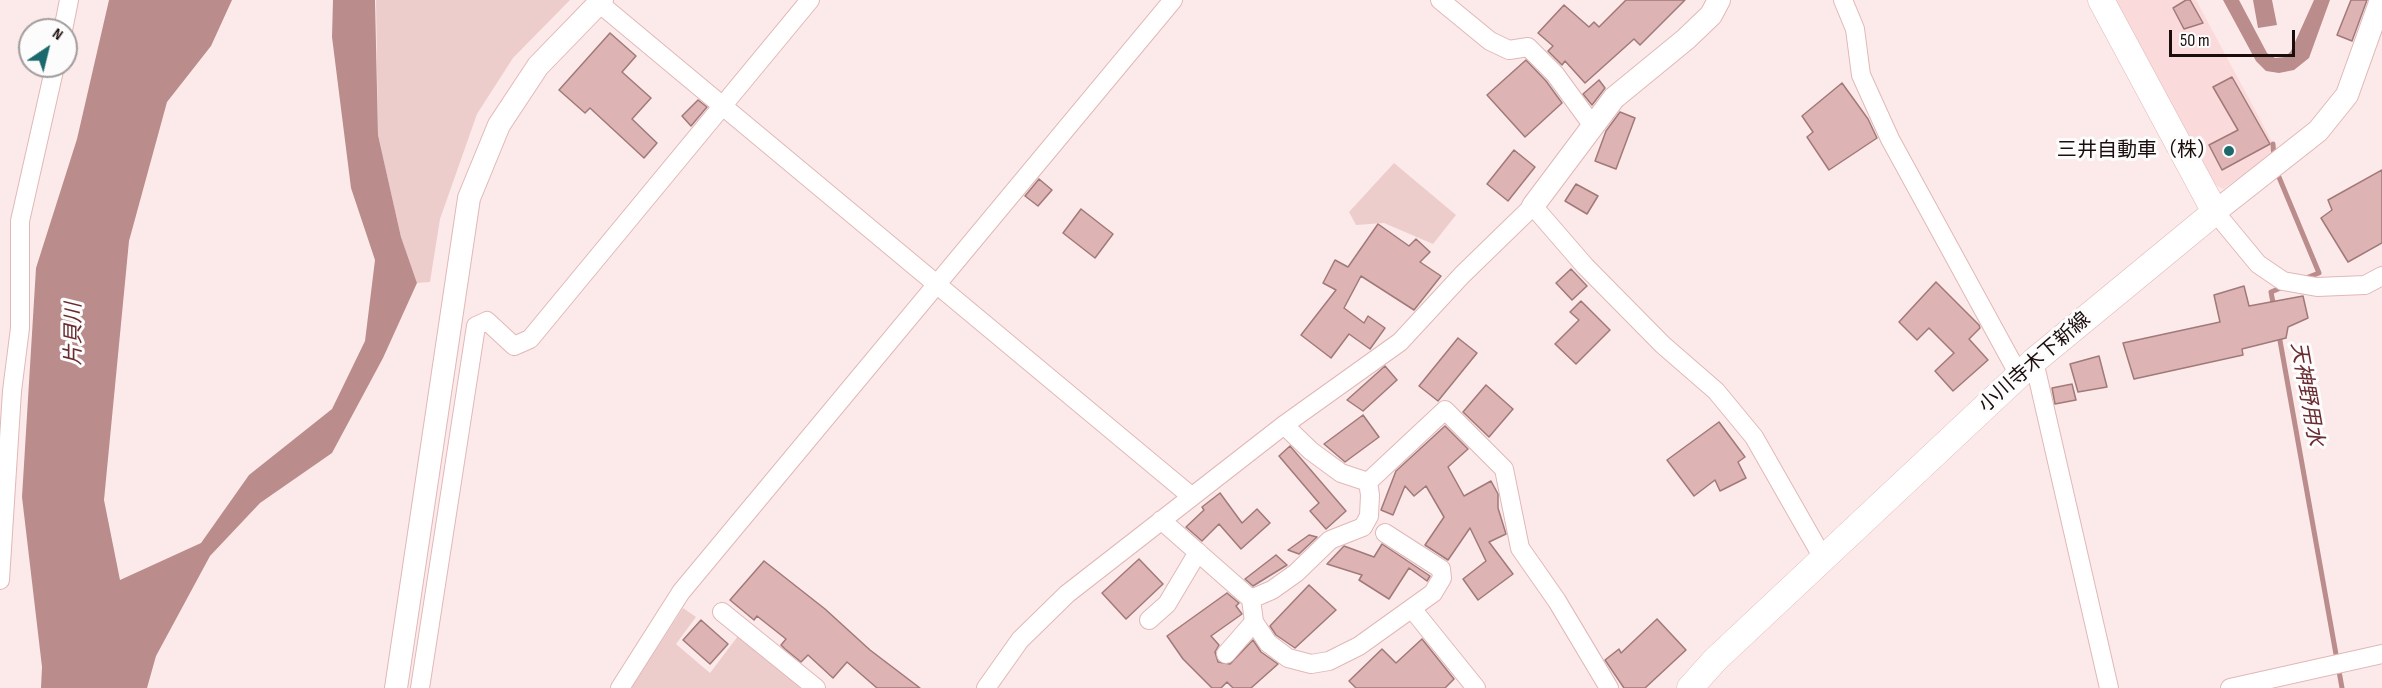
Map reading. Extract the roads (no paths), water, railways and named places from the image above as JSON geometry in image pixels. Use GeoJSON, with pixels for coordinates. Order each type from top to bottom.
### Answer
{"type":"FeatureCollection","features":[{"type":"Feature","properties":{"kind":"main road"},"geometry":{"type":"LineString","coordinates":[[2101,0],[2215,212]]}},
{"type":"Feature","properties":{"kind":"main road","name":"小川寺木下新線"},"geometry":{"type":"LineString","coordinates":[[1690,688],[1715,660],[2026,368],[2215,212]]}},
{"type":"Feature","properties":{"kind":"street"},"geometry":{"type":"LineString","coordinates":[[65,18],[69,0]]}},
{"type":"Feature","properties":{"kind":"street"},"geometry":{"type":"LineString","coordinates":[[420,688],[476,326],[487,321],[514,346],[530,339],[724,107],[810,0]]}},
{"type":"Feature","properties":{"kind":"street"},"geometry":{"type":"LineString","coordinates":[[620,688],[681,592],[1173,0]]}},
{"type":"Feature","properties":{"kind":"street"},"geometry":{"type":"LineString","coordinates":[[1440,0],[1490,41],[1509,50],[1528,47],[1555,74],[1593,126]]}},
{"type":"Feature","properties":{"kind":"street"},"geometry":{"type":"LineString","coordinates":[[986,688],[1020,640],[1067,594],[1284,425],[1400,342],[1462,274],[1533,206],[1614,98],[1712,15],[1719,0]]}},
{"type":"Feature","properties":{"kind":"street"},"geometry":{"type":"LineString","coordinates":[[1843,0],[1855,29],[1861,75],[1890,139],[2026,368],[2109,688]]}},
{"type":"Feature","properties":{"kind":"street"},"geometry":{"type":"LineString","coordinates":[[2381,0],[2347,95],[2318,131],[2215,212],[2258,264],[2283,281],[2317,287],[2365,285],[2382,276]]}},
{"type":"Feature","properties":{"kind":"street"},"geometry":{"type":"LineString","coordinates":[[396,688],[469,198],[499,125],[538,66],[600,1],[937,286],[1191,496]]}},
{"type":"Feature","properties":{"kind":"street"},"geometry":{"type":"LineString","coordinates":[[0,580],[12,391],[20,328],[20,221],[52,78]]}},
{"type":"Feature","properties":{"kind":"street"},"geometry":{"type":"LineString","coordinates":[[1533,206],[1585,266],[1663,345],[1716,391],[1754,437],[1823,558]]}},
{"type":"Feature","properties":{"kind":"street"},"geometry":{"type":"LineString","coordinates":[[1368,482],[1445,410],[1504,469],[1520,548],[1557,601],[1609,688]]}},
{"type":"Feature","properties":{"kind":"street"},"geometry":{"type":"LineString","coordinates":[[1284,425],[1311,451],[1341,473],[1368,482]]}},
{"type":"Feature","properties":{"kind":"street"},"geometry":{"type":"LineString","coordinates":[[1251,599],[1272,590],[1296,573],[1330,540],[1363,527],[1369,516],[1368,482]]}},
{"type":"Feature","properties":{"kind":"street"},"geometry":{"type":"LineString","coordinates":[[1161,520],[1251,599],[1254,622],[1268,643],[1288,658],[1311,664],[1329,661],[1359,646],[1413,610],[1433,593],[1442,578],[1442,569],[1385,533]]}},
{"type":"Feature","properties":{"kind":"street"},"geometry":{"type":"LineString","coordinates":[[1149,620],[1167,604],[1198,552]]}},
{"type":"Feature","properties":{"kind":"street"},"geometry":{"type":"LineString","coordinates":[[1413,610],[1476,688]]}},
{"type":"Feature","properties":{"kind":"street"},"geometry":{"type":"LineString","coordinates":[[722,612],[816,688]]}},
{"type":"Feature","properties":{"kind":"street"},"geometry":{"type":"LineString","coordinates":[[1226,654],[1254,622]]}},
{"type":"Feature","properties":{"kind":"street"},"geometry":{"type":"LineString","coordinates":[[2229,688],[2382,654]]}},
{"type":"Feature","properties":{"kind":"water","name":"片貝川"},"geometry":{"type":"Polygon","coordinates":[[[109,0],[232,0],[211,46],[167,102],[129,241],[104,500],[120,580],[201,543],[249,475],[332,409],[365,341],[375,260],[351,188],[332,37],[333,0],[375,0],[378,135],[401,237],[417,283],[383,358],[332,453],[260,503],[210,556],[156,656],[147,688],[41,688],[42,667],[22,497],[36,268],[77,139],[109,0]]]}},
{"type":"Feature","properties":{"kind":"water"},"geometry":{"type":"Polygon","coordinates":[[[2223,0],[2239,0],[2267,53],[2275,58],[2285,57],[2291,51],[2314,0],[2330,0],[2309,58],[2294,70],[2279,73],[2266,71],[2256,61],[2223,0]]]}},
{"type":"Feature","properties":{"kind":"water"},"geometry":{"type":"Polygon","coordinates":[[[2253,0],[2272,0],[2277,25],[2258,28],[2253,0]]]}},
{"type":"Feature","properties":{"kind":"waterway","name":"天神野用水"},"geometry":{"type":"LineString","coordinates":[[2273,144],[2274,159]]}},
{"type":"Feature","properties":{"kind":"waterway","name":"天神野用水"},"geometry":{"type":"LineString","coordinates":[[2276,170],[2319,273],[2306,278]]}},
{"type":"Feature","properties":{"kind":"waterway","name":"天神野用水"},"geometry":{"type":"LineString","coordinates":[[2274,308],[2271,292],[2283,287]]}},
{"type":"Feature","properties":{"kind":"waterway","name":"天神野用水"},"geometry":{"type":"LineString","coordinates":[[2279,335],[2342,688]]}},
{"type":"Feature","properties":{"kind":"place","name":"三井自動車（株）"},"geometry":{"type":"Point","coordinates":[2229,151]}}]}
